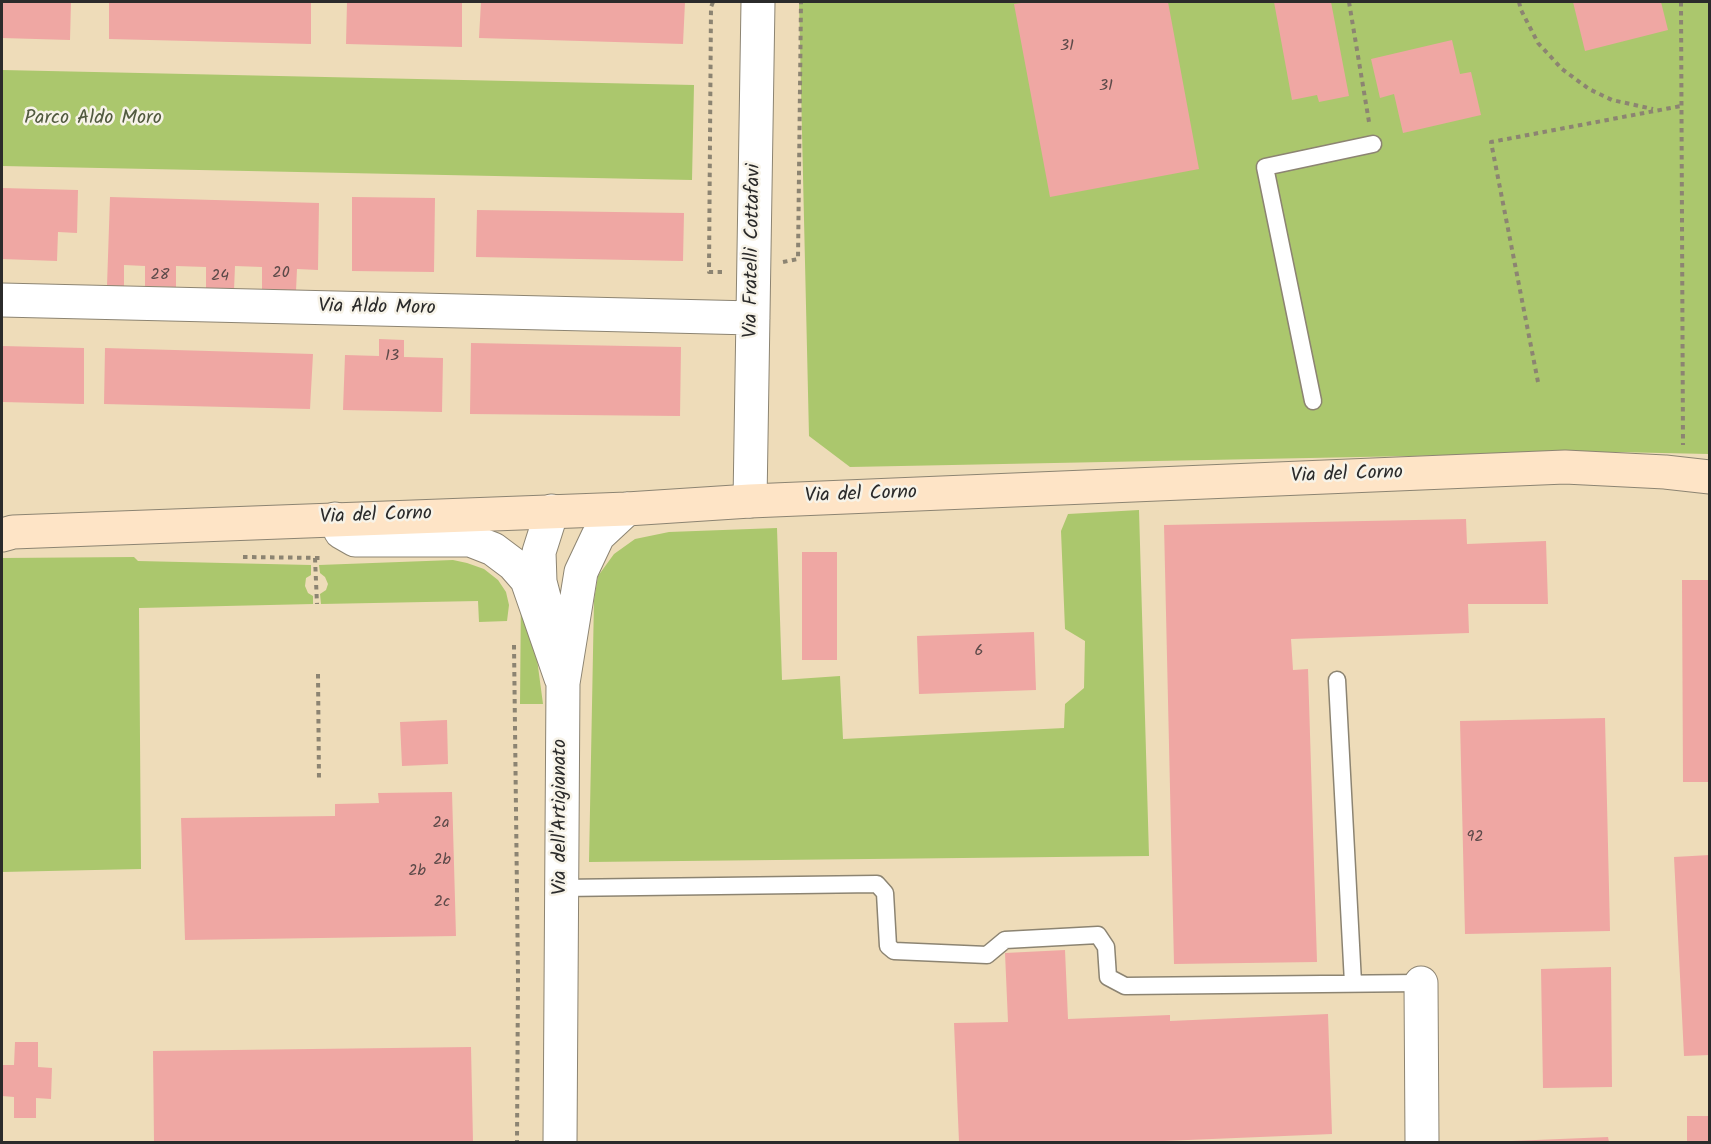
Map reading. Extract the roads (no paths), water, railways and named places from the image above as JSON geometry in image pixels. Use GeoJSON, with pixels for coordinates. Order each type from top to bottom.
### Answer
{"type":"FeatureCollection","features":[{"type":"Feature","properties":{"kind":"street","name":"Via Fratelli Cottafavi"},"geometry":{"type":"LineString","coordinates":[[750,501],[758,2]]}},
{"type":"Feature","properties":{"kind":"street","name":"Via Aldo Moro"},"geometry":{"type":"LineString","coordinates":[[2,300],[753,318]]}},
{"type":"Feature","properties":{"kind":"street","name":"Via del Corno"},"geometry":{"type":"LineString","coordinates":[[5,532],[627,509],[750,501],[1565,466],[1696,475]]}},
{"type":"Feature","properties":{"kind":"street","name":"Via dell'Artigianato"},"geometry":{"type":"LineString","coordinates":[[560,1143],[563,683],[581,572],[598,536],[627,509]]}},
{"type":"Feature","properties":{"kind":"street"},"geometry":{"type":"LineString","coordinates":[[552,511],[539,552],[540,582],[563,683]]}},
{"type":"Feature","properties":{"kind":"street"},"geometry":{"type":"LineString","coordinates":[[335,519],[341,532],[355,540],[470,540],[493,549],[513,564],[527,580],[563,683]]}},
{"type":"Feature","properties":{"kind":"street"},"geometry":{"type":"LineString","coordinates":[[1422,983],[1422,1143]]}},
{"type":"Feature","properties":{"kind":"lane"},"geometry":{"type":"LineString","coordinates":[[1313,401],[1265,167],[1373,144]]}},
{"type":"Feature","properties":{"kind":"lane"},"geometry":{"type":"LineString","coordinates":[[1337,680],[1353,983]]}},
{"type":"Feature","properties":{"kind":"lane"},"geometry":{"type":"LineString","coordinates":[[561,888],[877,884],[885,893],[888,946],[894,951],[987,955],[1005,940],[1098,934],[1106,947],[1108,977],[1125,986],[1422,983]]}},
{"type":"Feature","properties":{"kind":"park label","name":"Parco Aldo Moro"},"geometry":{"type":"Point","coordinates":[93,120]}}]}
